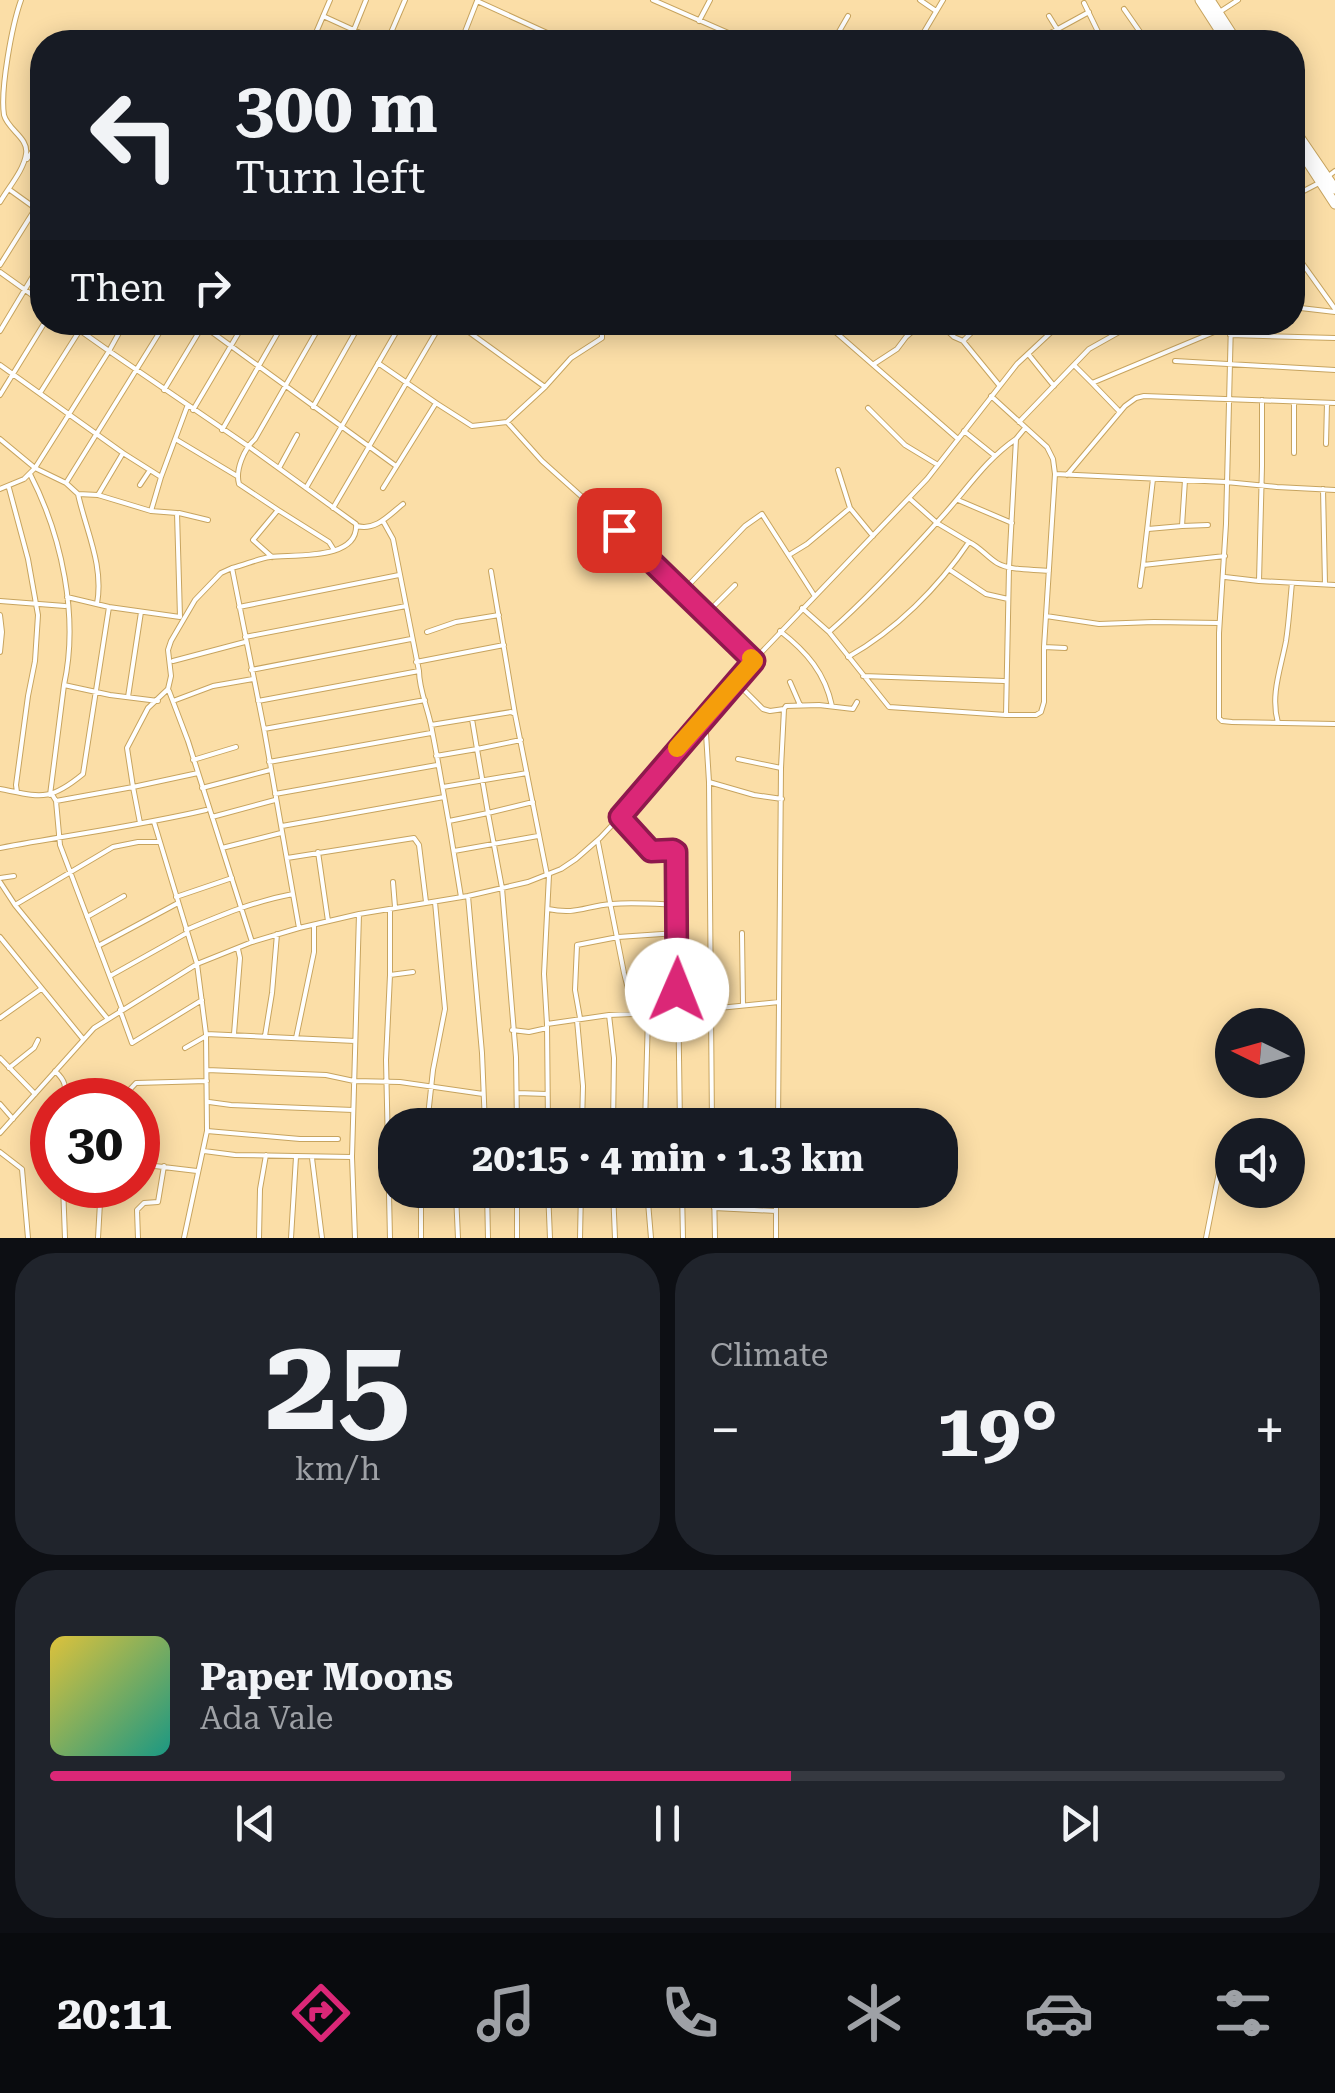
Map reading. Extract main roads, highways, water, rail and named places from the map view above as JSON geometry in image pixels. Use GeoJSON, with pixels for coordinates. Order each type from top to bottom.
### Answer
{"type":"FeatureCollection","features":[{"type":"Feature","properties":{"kind":"highway"},"geometry":{"type":"LineString","coordinates":[[1200,0],[1219,30]]}},
{"type":"Feature","properties":{"kind":"highway"},"geometry":{"type":"LineString","coordinates":[[1210,0],[1229,30]]}},
{"type":"Feature","properties":{"kind":"highway"},"geometry":{"type":"LineString","coordinates":[[1305,144],[1335,189]]}},
{"type":"Feature","properties":{"kind":"highway"},"geometry":{"type":"LineString","coordinates":[[1305,159],[1328,177],[1335,204]]}}]}
